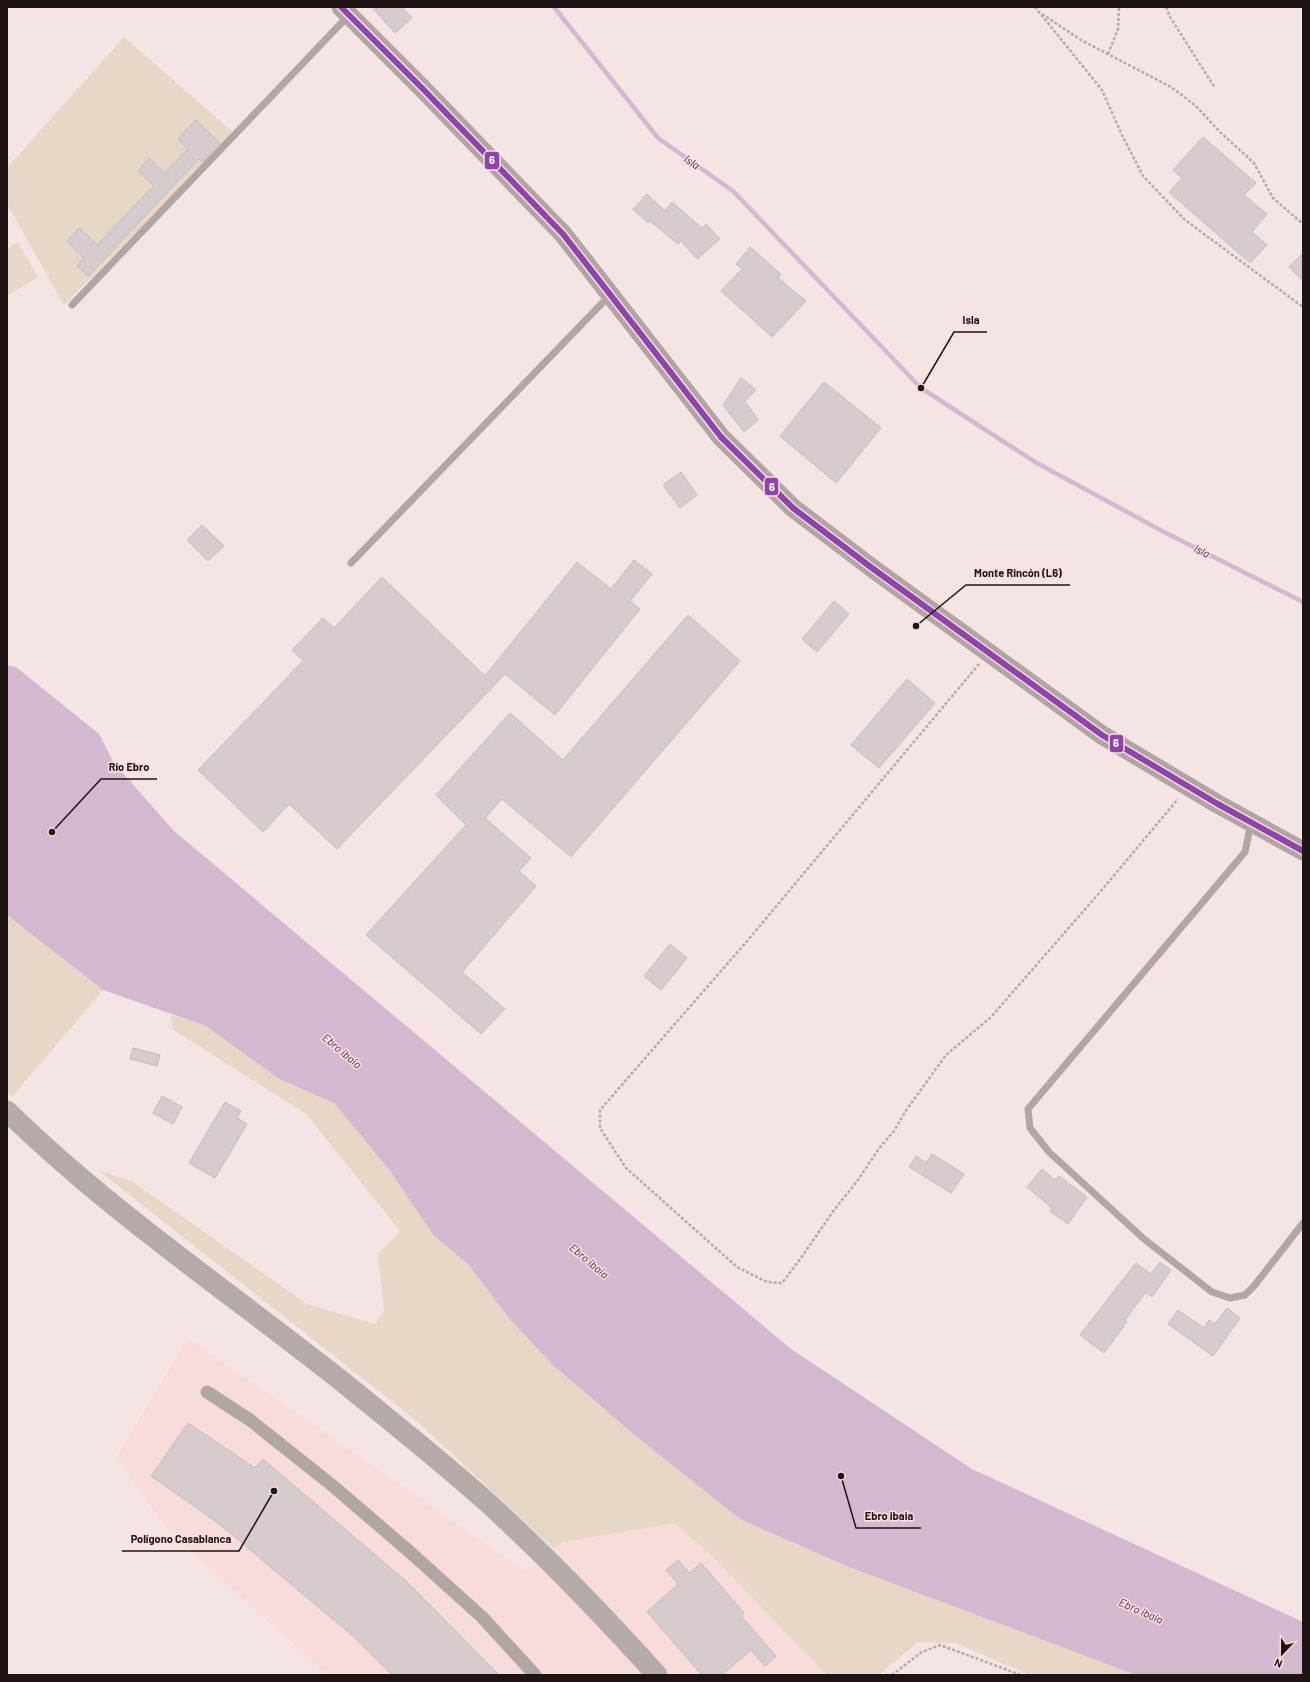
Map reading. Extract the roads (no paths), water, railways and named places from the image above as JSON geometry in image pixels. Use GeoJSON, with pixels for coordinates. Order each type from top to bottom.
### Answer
{"type":"FeatureCollection","features":[{"type":"Feature","properties":{"kind":"main road"},"geometry":{"type":"LineString","coordinates":[[7,1111],[59,1160],[123,1213],[342,1382],[417,1442],[481,1497],[555,1566],[657,1675]]}},
{"type":"Feature","properties":{"kind":"street"},"geometry":{"type":"LineString","coordinates":[[345,11],[422,88],[563,234],[721,437],[793,508],[872,568],[1102,735],[1251,823],[1303,851]]}},
{"type":"Feature","properties":{"kind":"street"},"geometry":{"type":"LineString","coordinates":[[208,1392],[250,1420],[333,1486],[399,1542],[482,1617],[535,1675]]}},
{"type":"Feature","properties":{"kind":"lane"},"geometry":{"type":"LineString","coordinates":[[72,305],[345,11]]}},
{"type":"Feature","properties":{"kind":"lane"},"geometry":{"type":"LineString","coordinates":[[351,563],[610,295]]}},
{"type":"Feature","properties":{"kind":"lane"},"geometry":{"type":"LineString","coordinates":[[1251,823],[1245,852],[1028,1109],[1030,1128],[1049,1152],[1144,1239],[1212,1292],[1230,1298],[1245,1295],[1254,1286],[1303,1222]]}},
{"type":"Feature","properties":{"kind":"water"},"geometry":{"type":"Polygon","coordinates":[[[7,665],[16,667],[99,734],[114,763],[174,831],[791,1349],[972,1469],[1303,1622],[1303,1675],[1136,1675],[849,1567],[740,1519],[636,1436],[552,1364],[508,1317],[468,1264],[434,1236],[391,1172],[334,1103],[279,1079],[206,1026],[103,990],[7,915],[7,665]]]}},
{"type":"Feature","properties":{"kind":"waterway","name":"Isla"},"geometry":{"type":"LineString","coordinates":[[554,7],[658,138],[733,191],[921,388],[1035,462],[1164,532],[1303,602]]}},
{"type":"Feature","properties":{"kind":"place","name":"Isla"},"geometry":{"type":"Point","coordinates":[921,388]}},
{"type":"Feature","properties":{"kind":"place","name":"Monte Rincón (L6)"},"geometry":{"type":"Point","coordinates":[916,626]}},
{"type":"Feature","properties":{"kind":"place","name":"Río Ebro"},"geometry":{"type":"Point","coordinates":[52,832]}},
{"type":"Feature","properties":{"kind":"place","name":"Ebro ibaia"},"geometry":{"type":"Point","coordinates":[841,1476]}},
{"type":"Feature","properties":{"kind":"place","name":"Polígono Casablanca"},"geometry":{"type":"Point","coordinates":[274,1491]}}]}
